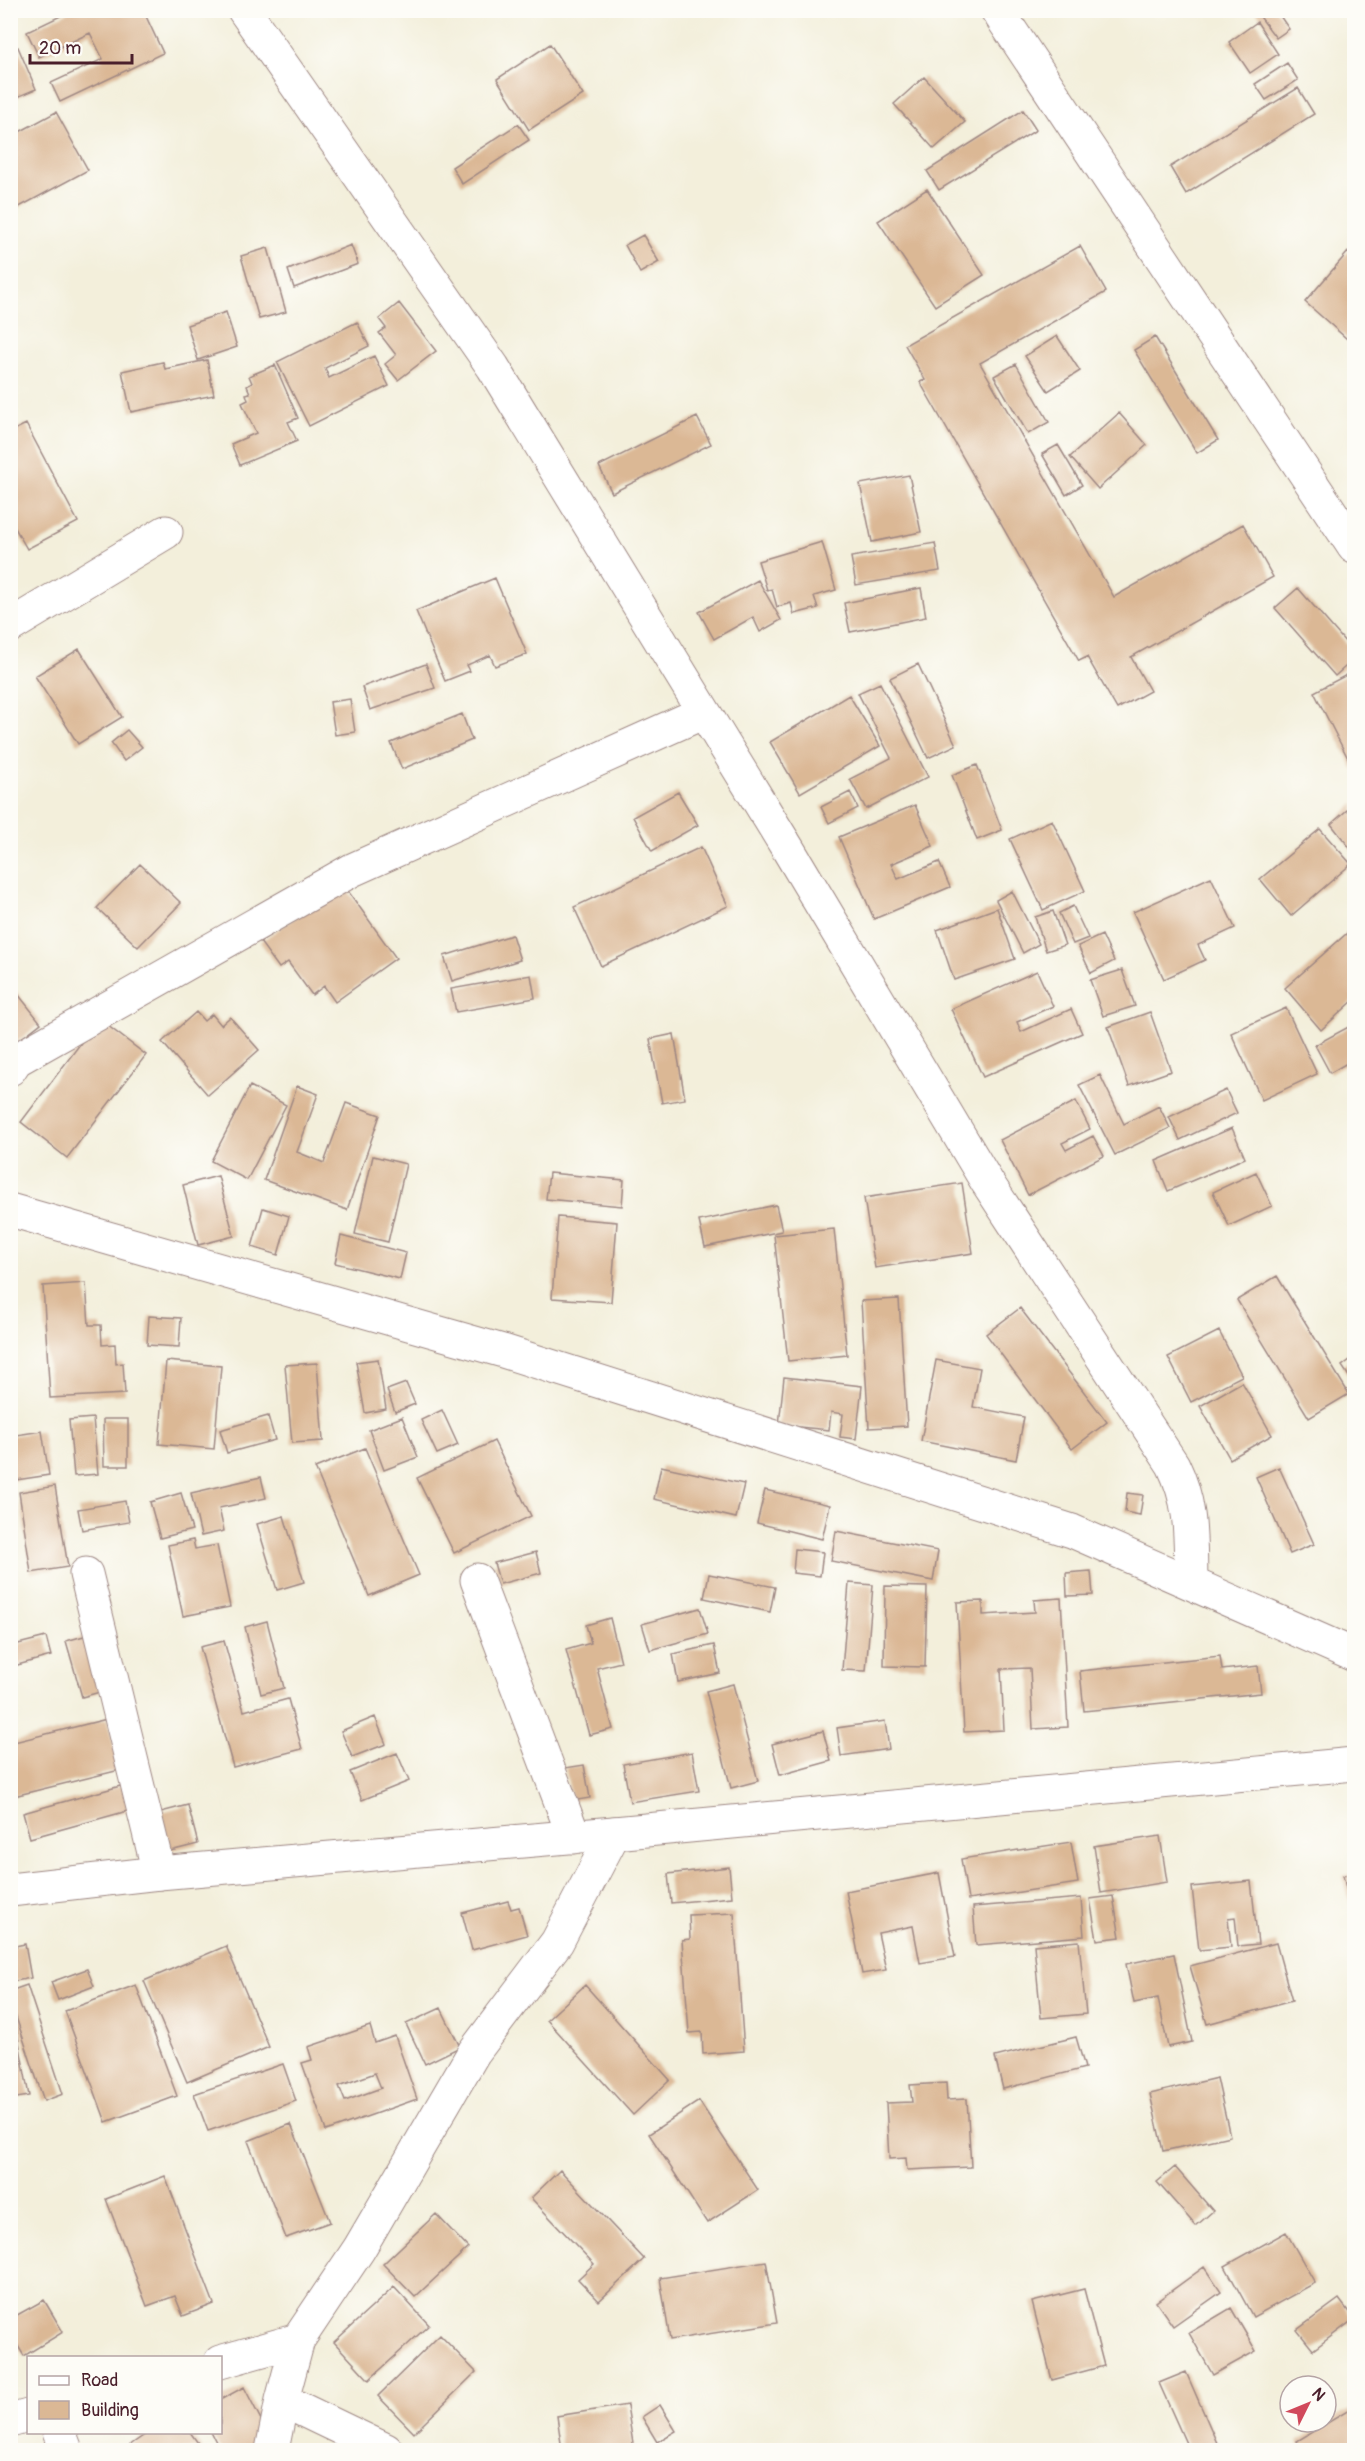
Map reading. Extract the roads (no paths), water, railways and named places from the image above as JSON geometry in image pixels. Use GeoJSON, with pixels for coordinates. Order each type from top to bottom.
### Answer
{"type":"FeatureCollection","features":[{"type":"Feature","properties":{"kind":"street"},"geometry":{"type":"LineString","coordinates":[[244,10],[493,367],[987,1182],[1173,1465],[1184,1486],[1188,1508],[1191,1583]]}},
{"type":"Feature","properties":{"kind":"street"},"geometry":{"type":"LineString","coordinates":[[1008,16],[1354,548]]}},
{"type":"Feature","properties":{"kind":"street"},"geometry":{"type":"LineString","coordinates":[[10,626],[166,532]]}},
{"type":"Feature","properties":{"kind":"street"},"geometry":{"type":"LineString","coordinates":[[10,1069],[15,1060],[352,870],[704,712]]}},
{"type":"Feature","properties":{"kind":"street"},"geometry":{"type":"LineString","coordinates":[[10,1210],[560,1369],[1072,1532],[1354,1655]]}},
{"type":"Feature","properties":{"kind":"street"},"geometry":{"type":"LineString","coordinates":[[86,1574],[159,1873]]}},
{"type":"Feature","properties":{"kind":"street"},"geometry":{"type":"LineString","coordinates":[[477,1580],[574,1837]]}},
{"type":"Feature","properties":{"kind":"street"},"geometry":{"type":"LineString","coordinates":[[10,1890],[159,1873],[574,1837],[1354,1764]]}},
{"type":"Feature","properties":{"kind":"street"},"geometry":{"type":"LineString","coordinates":[[272,2451],[282,2400],[298,2340],[359,2249],[474,2052],[557,1942],[614,1833]]}},
{"type":"Feature","properties":{"kind":"street"},"geometry":{"type":"LineString","coordinates":[[222,2361],[298,2340]]}},
{"type":"Feature","properties":{"kind":"street"},"geometry":{"type":"LineString","coordinates":[[282,2400],[386,2451]]}},
{"type":"Feature","properties":{"kind":"street"},"geometry":{"type":"LineString","coordinates":[[10,2421],[27,2416]]}},
{"type":"Feature","properties":{"kind":"street"},"geometry":{"type":"LineString","coordinates":[[59,2434],[66,2451]]}}]}
